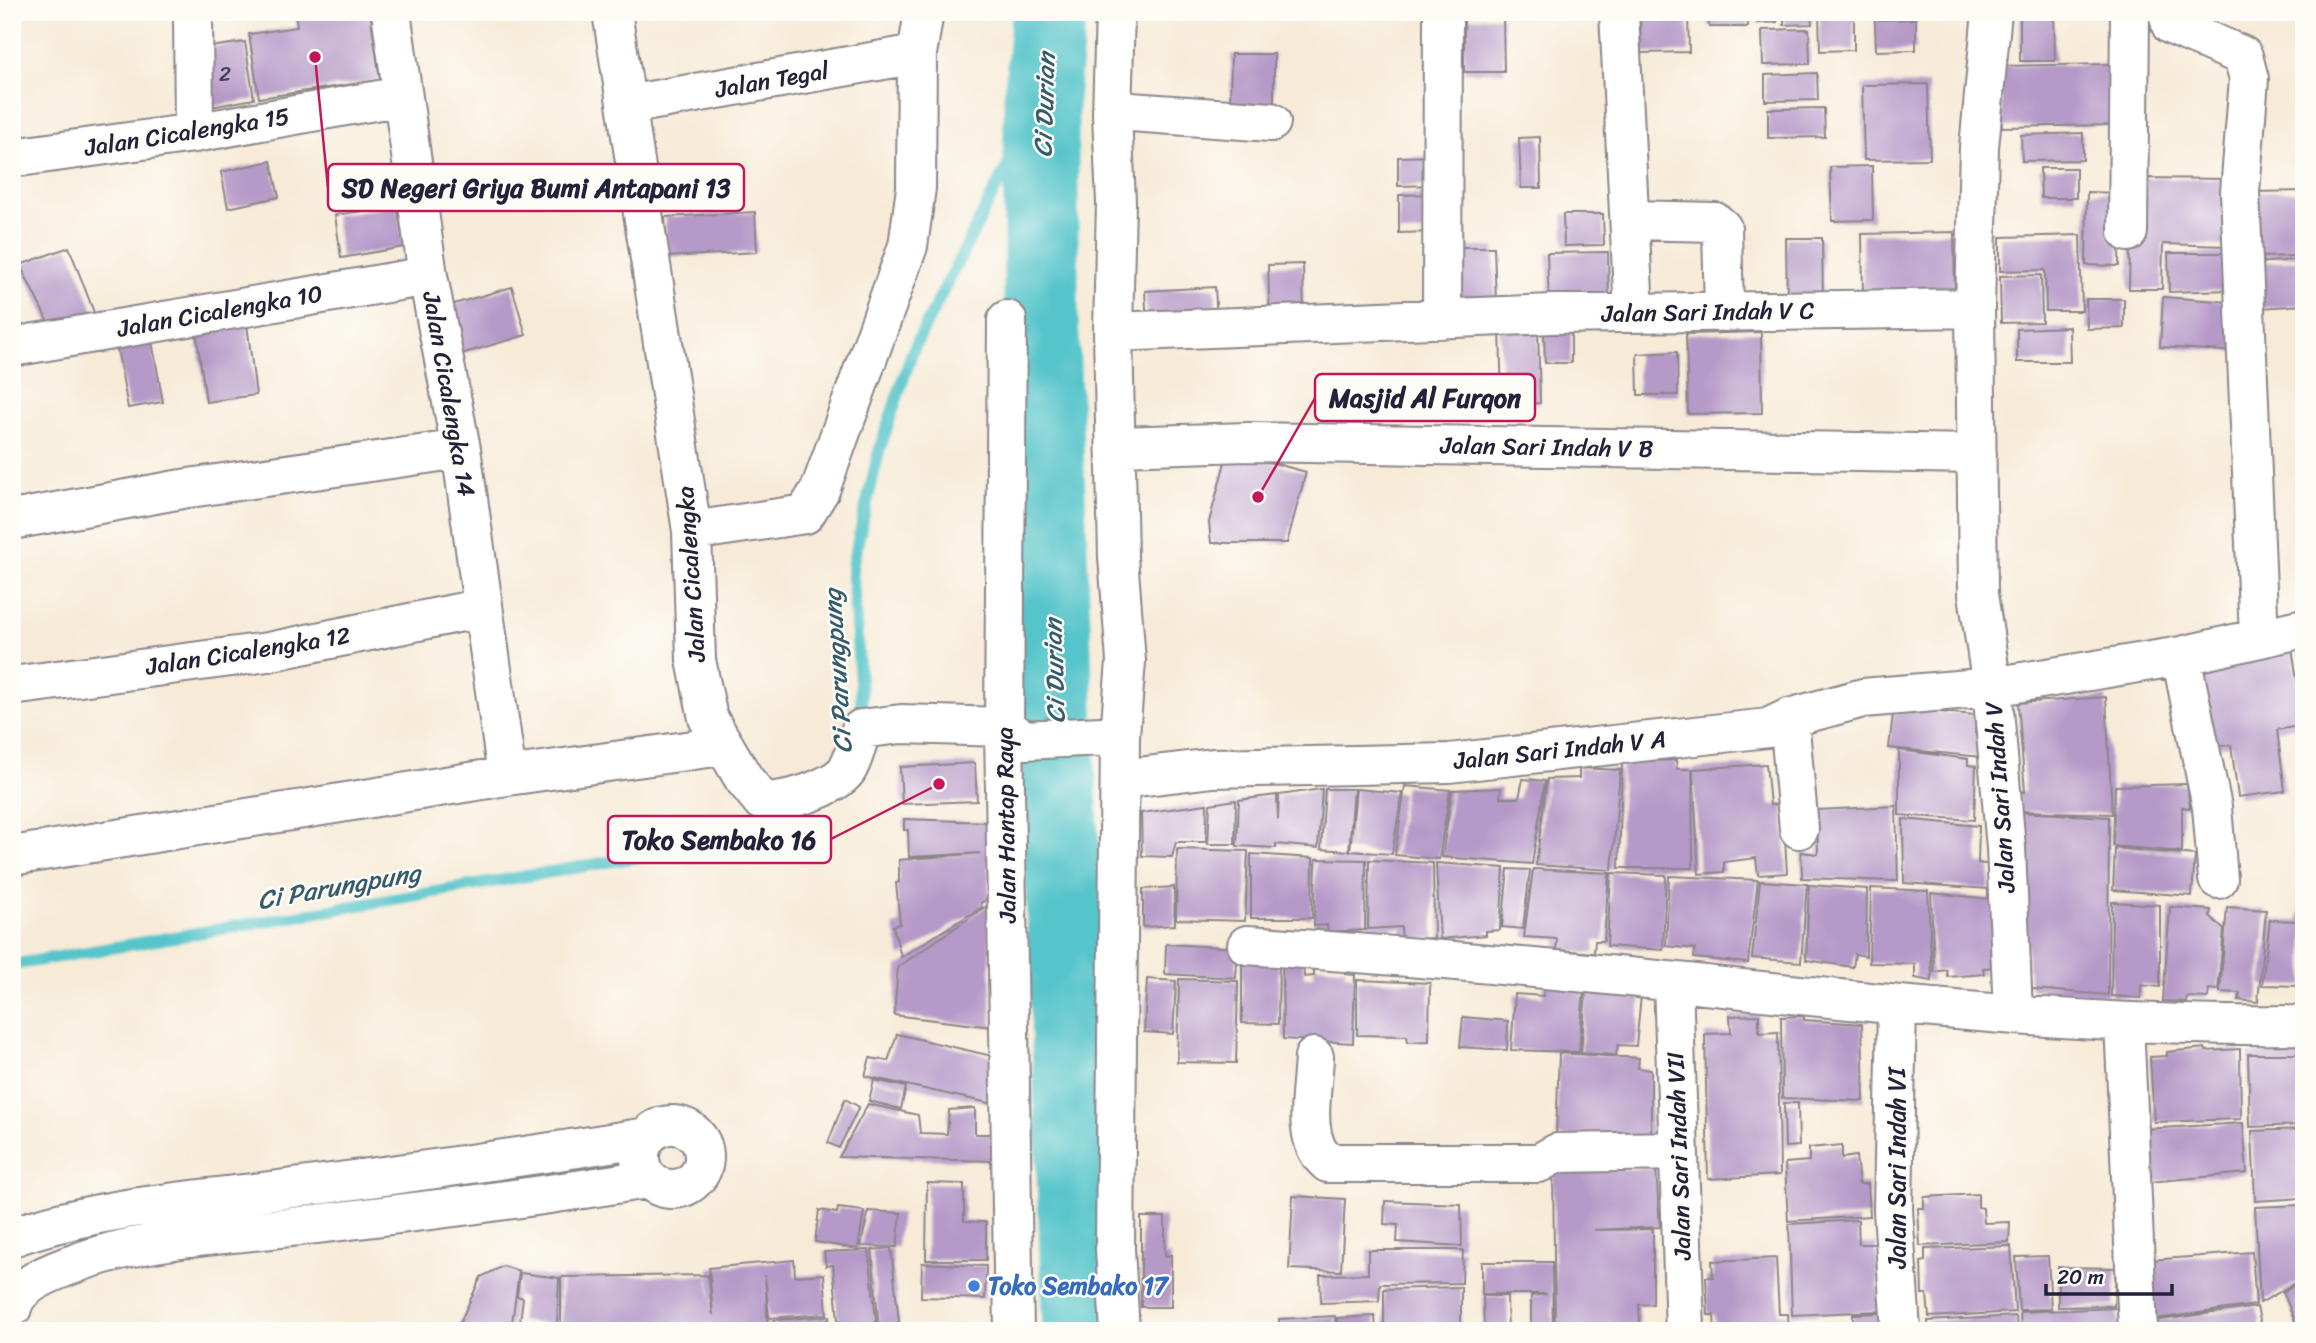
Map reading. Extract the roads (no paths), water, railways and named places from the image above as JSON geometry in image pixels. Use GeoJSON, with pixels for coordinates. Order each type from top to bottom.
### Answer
{"type":"FeatureCollection","features":[{"type":"Feature","properties":{"kind":"street"},"geometry":{"type":"LineString","coordinates":[[193,12],[194,133]]}},
{"type":"Feature","properties":{"kind":"street","name":"Jalan Cicalengka 14"},"geometry":{"type":"LineString","coordinates":[[391,12],[428,276],[461,449],[508,776]]}},
{"type":"Feature","properties":{"kind":"street","name":"Jalan Cicalengka"},"geometry":{"type":"LineString","coordinates":[[612,12],[692,531],[696,660],[708,718],[722,746],[744,779],[762,801],[782,801],[811,793],[846,771],[861,729],[901,724],[1015,733],[1110,736]]}},
{"type":"Feature","properties":{"kind":"street"},"geometry":{"type":"LineString","coordinates":[[692,531],[805,514],[820,490],[908,246],[916,188],[917,54],[924,12]]}},
{"type":"Feature","properties":{"kind":"street"},"geometry":{"type":"LineString","coordinates":[[1115,12],[1112,115],[1116,202],[1114,332],[1118,557],[1126,661],[1110,736],[1122,779],[1115,1249],[1120,1331]]}},
{"type":"Feature","properties":{"kind":"street"},"geometry":{"type":"LineString","coordinates":[[1442,319],[1443,12]]}},
{"type":"Feature","properties":{"kind":"street"},"geometry":{"type":"LineString","coordinates":[[1619,12],[1634,313]]}},
{"type":"Feature","properties":{"kind":"street"},"geometry":{"type":"LineString","coordinates":[[1992,12],[1979,146],[1975,308],[1978,594],[1992,687]]}},
{"type":"Feature","properties":{"kind":"street"},"geometry":{"type":"LineString","coordinates":[[2128,232],[2127,98],[2130,12]]}},
{"type":"Feature","properties":{"kind":"street"},"geometry":{"type":"LineString","coordinates":[[2168,12],[2171,25],[2243,56],[2249,79],[2240,192],[2259,637]]}},
{"type":"Feature","properties":{"kind":"street","name":"Jalan Tegal"},"geometry":{"type":"LineString","coordinates":[[627,105],[917,54]]}},
{"type":"Feature","properties":{"kind":"street","name":"Jalan Cicalengka 15"},"geometry":{"type":"LineString","coordinates":[[12,158],[194,133],[402,96]]}},
{"type":"Feature","properties":{"kind":"street"},"geometry":{"type":"LineString","coordinates":[[1112,115],[1131,112],[1271,121]]}},
{"type":"Feature","properties":{"kind":"street"},"geometry":{"type":"LineString","coordinates":[[1630,220],[1715,222],[1722,228],[1724,312]]}},
{"type":"Feature","properties":{"kind":"street","name":"Jalan Cicalengka 10"},"geometry":{"type":"LineString","coordinates":[[12,347],[428,276]]}},
{"type":"Feature","properties":{"kind":"street","name":"Jalan Sari Indah V C"},"geometry":{"type":"LineString","coordinates":[[1114,332],[1634,313],[1975,308]]}},
{"type":"Feature","properties":{"kind":"street","name":"Jalan Hantap Raya"},"geometry":{"type":"LineString","coordinates":[[1007,320],[1015,733],[1014,1331]]}},
{"type":"Feature","properties":{"kind":"street","name":"Jalan Sari Indah V B"},"geometry":{"type":"LineString","coordinates":[[1117,446],[1248,442],[1977,454]]}},
{"type":"Feature","properties":{"kind":"street"},"geometry":{"type":"LineString","coordinates":[[12,520],[182,489],[461,449]]}},
{"type":"Feature","properties":{"kind":"street","name":"Jalan Cicalengka 12"},"geometry":{"type":"LineString","coordinates":[[12,686],[268,652],[482,608]]}},
{"type":"Feature","properties":{"kind":"street","name":"Jalan Sari Indah V"},"geometry":{"type":"LineString","coordinates":[[2013,1014],[2006,848],[1992,687],[2181,656],[2304,628]]}},
{"type":"Feature","properties":{"kind":"street"},"geometry":{"type":"LineString","coordinates":[[2181,656],[2212,807],[2218,879]]}},
{"type":"Feature","properties":{"kind":"street","name":"Jalan Sari Indah V A"},"geometry":{"type":"LineString","coordinates":[[1122,779],[1213,768],[1449,763],[1768,729],[1789,718],[1863,698],[1992,687]]}},
{"type":"Feature","properties":{"kind":"street"},"geometry":{"type":"LineString","coordinates":[[1789,718],[1799,830]]}},
{"type":"Feature","properties":{"kind":"street"},"geometry":{"type":"LineString","coordinates":[[12,856],[508,776],[722,746]]}},
{"type":"Feature","properties":{"kind":"street"},"geometry":{"type":"LineString","coordinates":[[1247,945],[1673,982],[1897,1006],[2124,1022],[2304,1025]]}},
{"type":"Feature","properties":{"kind":"street","name":"Jalan Sari Indah VII"},"geometry":{"type":"LineString","coordinates":[[1673,982],[1685,1331]]}},
{"type":"Feature","properties":{"kind":"street","name":"Jalan Sari Indah VI"},"geometry":{"type":"LineString","coordinates":[[1897,1006],[1894,1210],[1901,1331]]}},
{"type":"Feature","properties":{"kind":"street"},"geometry":{"type":"LineString","coordinates":[[2124,1022],[2138,1331]]}},
{"type":"Feature","properties":{"kind":"street"},"geometry":{"type":"LineString","coordinates":[[1314,1056],[1311,1136],[1317,1154],[1328,1163],[1539,1163],[1557,1153],[1677,1150]]}},
{"type":"Feature","properties":{"kind":"street"},"geometry":{"type":"LineString","coordinates":[[12,1308],[13,1302],[27,1286],[173,1222],[496,1161],[646,1137],[660,1126],[677,1125],[692,1132],[702,1146],[704,1163],[696,1178],[683,1188],[665,1189],[647,1179],[641,1169],[640,1152],[646,1137]]}},
{"type":"Feature","properties":{"kind":"street"},"geometry":{"type":"LineString","coordinates":[[12,1237],[75,1219],[173,1222],[523,1200],[647,1179]]}},
{"type":"Feature","properties":{"kind":"waterway","name":"Ci Durian"},"geometry":{"type":"LineString","coordinates":[[1049,12],[1041,100],[1041,314],[1080,1331]]}},
{"type":"Feature","properties":{"kind":"waterway","name":"Ci Parungpung"},"geometry":{"type":"LineString","coordinates":[[863,725],[852,566],[879,451],[913,350],[1041,100]]}},
{"type":"Feature","properties":{"kind":"waterway","name":"Ci Parungpung"},"geometry":{"type":"LineString","coordinates":[[12,965],[690,848],[776,814]]}},
{"type":"Feature","properties":{"kind":"place","name":"SD Negeri Griya Bumi Antapani 13"},"geometry":{"type":"Point","coordinates":[315,57]}},
{"type":"Feature","properties":{"kind":"place","name":"Masjid Al Furqon"},"geometry":{"type":"Point","coordinates":[1258,497]}},
{"type":"Feature","properties":{"kind":"place","name":"Toko Sembako 16"},"geometry":{"type":"Point","coordinates":[939,784]}},
{"type":"Feature","properties":{"kind":"place","name":"Toko Sembako 17"},"geometry":{"type":"Point","coordinates":[974,1286]}}]}
